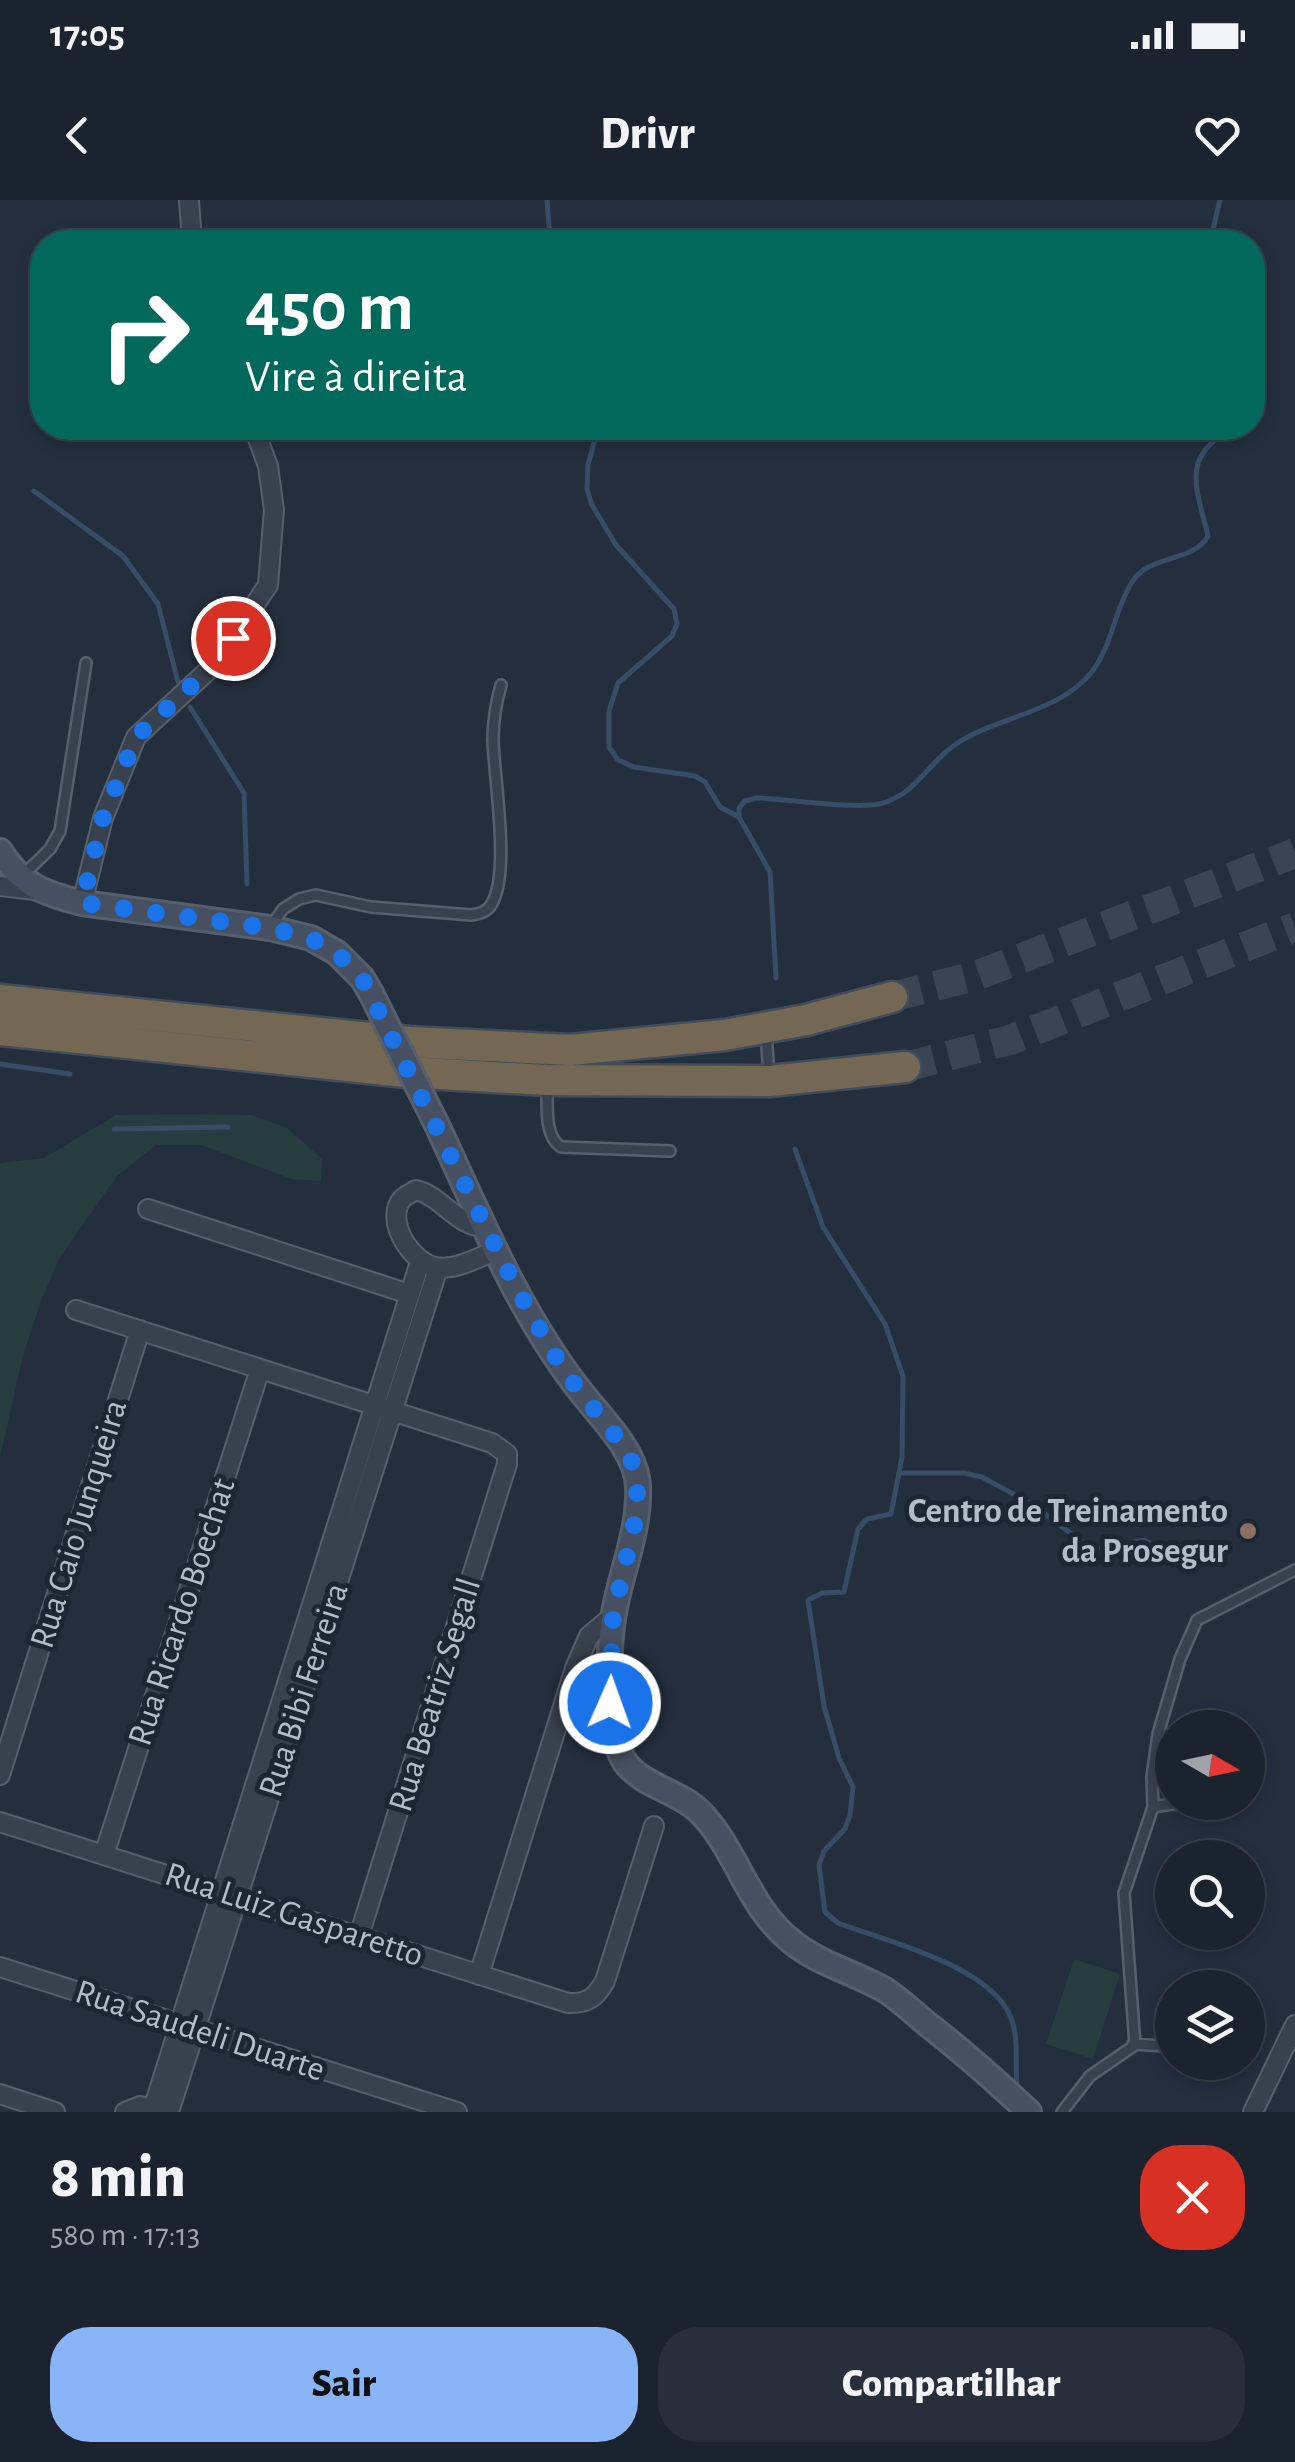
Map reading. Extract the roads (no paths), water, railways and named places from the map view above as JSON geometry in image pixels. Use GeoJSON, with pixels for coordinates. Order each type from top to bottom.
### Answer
{"type":"FeatureCollection","features":[{"type":"Feature","properties":{"kind":"highway"},"geometry":{"type":"LineString","coordinates":[[0,1000],[409,1042],[570,1050],[640,1045],[766,1027],[892,997]]}},
{"type":"Feature","properties":{"kind":"highway"},"geometry":{"type":"LineString","coordinates":[[0,1030],[406,1072],[547,1080],[770,1081],[905,1067]]}},
{"type":"Feature","properties":{"kind":"street"},"geometry":{"type":"LineString","coordinates":[[189,200],[191,230]]}},
{"type":"Feature","properties":{"kind":"street"},"geometry":{"type":"LineString","coordinates":[[82,903],[103,818],[136,737],[215,664],[268,585],[274,510],[268,466],[258,440]]}},
{"type":"Feature","properties":{"kind":"street"},"geometry":{"type":"LineString","coordinates":[[0,851],[19,884],[82,903],[270,928],[310,938],[337,953],[362,978],[496,1250],[564,1371],[632,1462],[638,1485],[634,1526],[613,1616],[610,1703],[614,1736],[625,1763],[693,1806],[709,1821],[759,1906],[791,1942],[887,1991],[974,2060],[1029,2112]]}},
{"type":"Feature","properties":{"kind":"street"},"geometry":{"type":"LineString","coordinates":[[485,1227],[472,1227],[427,1193],[416,1190],[403,1198],[397,1211],[405,1242],[420,1262],[450,1267],[496,1250]]}},
{"type":"Feature","properties":{"kind":"street"},"geometry":{"type":"LineString","coordinates":[[148,1208],[408,1294]]}},
{"type":"Feature","properties":{"kind":"street","name":"Rua Bibi Ferreira"},"geometry":{"type":"LineString","coordinates":[[384,1408],[408,1294],[420,1262]]}},
{"type":"Feature","properties":{"kind":"street","name":"Rua Bibi Ferreira"},"geometry":{"type":"LineString","coordinates":[[163,2110],[384,1408],[438,1268]]}},
{"type":"Feature","properties":{"kind":"street"},"geometry":{"type":"LineString","coordinates":[[76,1310],[384,1408]]}},
{"type":"Feature","properties":{"kind":"street","name":"Rua Caio Junqueira"},"geometry":{"type":"LineString","coordinates":[[0,1775],[140,1330]]}},
{"type":"Feature","properties":{"kind":"street","name":"Rua Ricardo Boechat"},"geometry":{"type":"LineString","coordinates":[[104,1854],[260,1369]]}},
{"type":"Feature","properties":{"kind":"street","name":"Rua Beatriz Segall"},"geometry":{"type":"LineString","coordinates":[[359,1936],[508,1464],[507,1454],[492,1443],[384,1408]]}},
{"type":"Feature","properties":{"kind":"street"},"geometry":{"type":"LineString","coordinates":[[479,1974],[575,1668],[589,1636],[613,1616]]}},
{"type":"Feature","properties":{"kind":"street","name":"Rua Luiz Gasparetto"},"geometry":{"type":"LineString","coordinates":[[0,1822],[568,2003],[589,2001],[605,1981],[654,1826]]}},
{"type":"Feature","properties":{"kind":"street","name":"Rua Saudeli Duarte"},"geometry":{"type":"LineString","coordinates":[[0,1967],[457,2112]]}},
{"type":"Feature","properties":{"kind":"street"},"geometry":{"type":"LineString","coordinates":[[1253,2112],[1295,2025]]}},
{"type":"Feature","properties":{"kind":"street"},"geometry":{"type":"LineString","coordinates":[[0,2094],[55,2112]]}},
{"type":"Feature","properties":{"kind":"street"},"geometry":{"type":"LineString","coordinates":[[125,2112],[140,2106],[163,2110]]}},
{"type":"Feature","properties":{"kind":"lane"},"geometry":{"type":"LineString","coordinates":[[19,884],[60,832],[86,663]]}},
{"type":"Feature","properties":{"kind":"lane"},"geometry":{"type":"LineString","coordinates":[[270,928],[283,909],[298,899],[316,895],[371,907],[471,915],[483,913],[491,906],[500,870],[493,740],[500,685]]}},
{"type":"Feature","properties":{"kind":"lane"},"geometry":{"type":"LineString","coordinates":[[766,1027],[770,1081]]}},
{"type":"Feature","properties":{"kind":"lane"},"geometry":{"type":"LineString","coordinates":[[547,1080],[554,1143],[561,1147],[670,1151]]}},
{"type":"Feature","properties":{"kind":"lane"},"geometry":{"type":"LineString","coordinates":[[1133,2044],[1124,1893],[1153,1808],[1152,1776],[1158,1734],[1180,1659],[1197,1620],[1295,1570]]}},
{"type":"Feature","properties":{"kind":"lane"},"geometry":{"type":"LineString","coordinates":[[1062,2112],[1090,2076],[1133,2044],[1155,2045]]}},
{"type":"Feature","properties":{"kind":"waterway"},"geometry":{"type":"LineString","coordinates":[[547,200],[551,230]]}},
{"type":"Feature","properties":{"kind":"waterway"},"geometry":{"type":"LineString","coordinates":[[1213,230],[1220,200]]}},
{"type":"Feature","properties":{"kind":"waterway"},"geometry":{"type":"LineString","coordinates":[[595,440],[588,465],[587,489],[592,505],[616,545],[674,609],[677,624],[672,636],[618,683],[609,711],[609,747],[618,760],[634,767],[695,776],[705,782],[720,807],[739,817],[770,872],[776,978]]}},
{"type":"Feature","properties":{"kind":"waterway"},"geometry":{"type":"LineString","coordinates":[[739,817],[739,808],[745,801],[757,798],[853,805],[891,800],[912,787],[956,744],[1044,706],[1077,686],[1098,662],[1132,582],[1149,567],[1192,551],[1208,536],[1196,478],[1202,454],[1216,440]]}},
{"type":"Feature","properties":{"kind":"waterway"},"geometry":{"type":"LineString","coordinates":[[34,491],[123,556],[158,604],[178,682]]}},
{"type":"Feature","properties":{"kind":"waterway"},"geometry":{"type":"LineString","coordinates":[[190,707],[244,793],[247,884]]}},
{"type":"Feature","properties":{"kind":"waterway"},"geometry":{"type":"LineString","coordinates":[[0,1064],[70,1074]]}},
{"type":"Feature","properties":{"kind":"waterway"},"geometry":{"type":"LineString","coordinates":[[114,1129],[228,1127]]}},
{"type":"Feature","properties":{"kind":"waterway"},"geometry":{"type":"LineString","coordinates":[[795,1149],[823,1227],[885,1324],[903,1376],[902,1457],[891,1514],[867,1519],[858,1529],[844,1592],[822,1593],[808,1600],[824,1706],[839,1758],[853,1787],[845,1829],[824,1851],[819,1865],[825,1912],[838,1923],[936,1958],[983,1984],[1011,2018],[1017,2088]]}},
{"type":"Feature","properties":{"kind":"waterway"},"geometry":{"type":"LineString","coordinates":[[899,1473],[963,1473],[982,1477],[1030,1503],[1097,1549],[1144,1540],[1169,1555]]}},
{"type":"Feature","properties":{"kind":"tunnel"},"geometry":{"type":"LineString","coordinates":[[892,997],[978,975],[1295,853]]}},
{"type":"Feature","properties":{"kind":"tunnel"},"geometry":{"type":"LineString","coordinates":[[905,1067],[1010,1040],[1295,927]]}},
{"type":"Feature","properties":{"kind":"place","name":"Centro de Treinamento da Prosegur"},"geometry":{"type":"Point","coordinates":[1248,1531]}}]}
